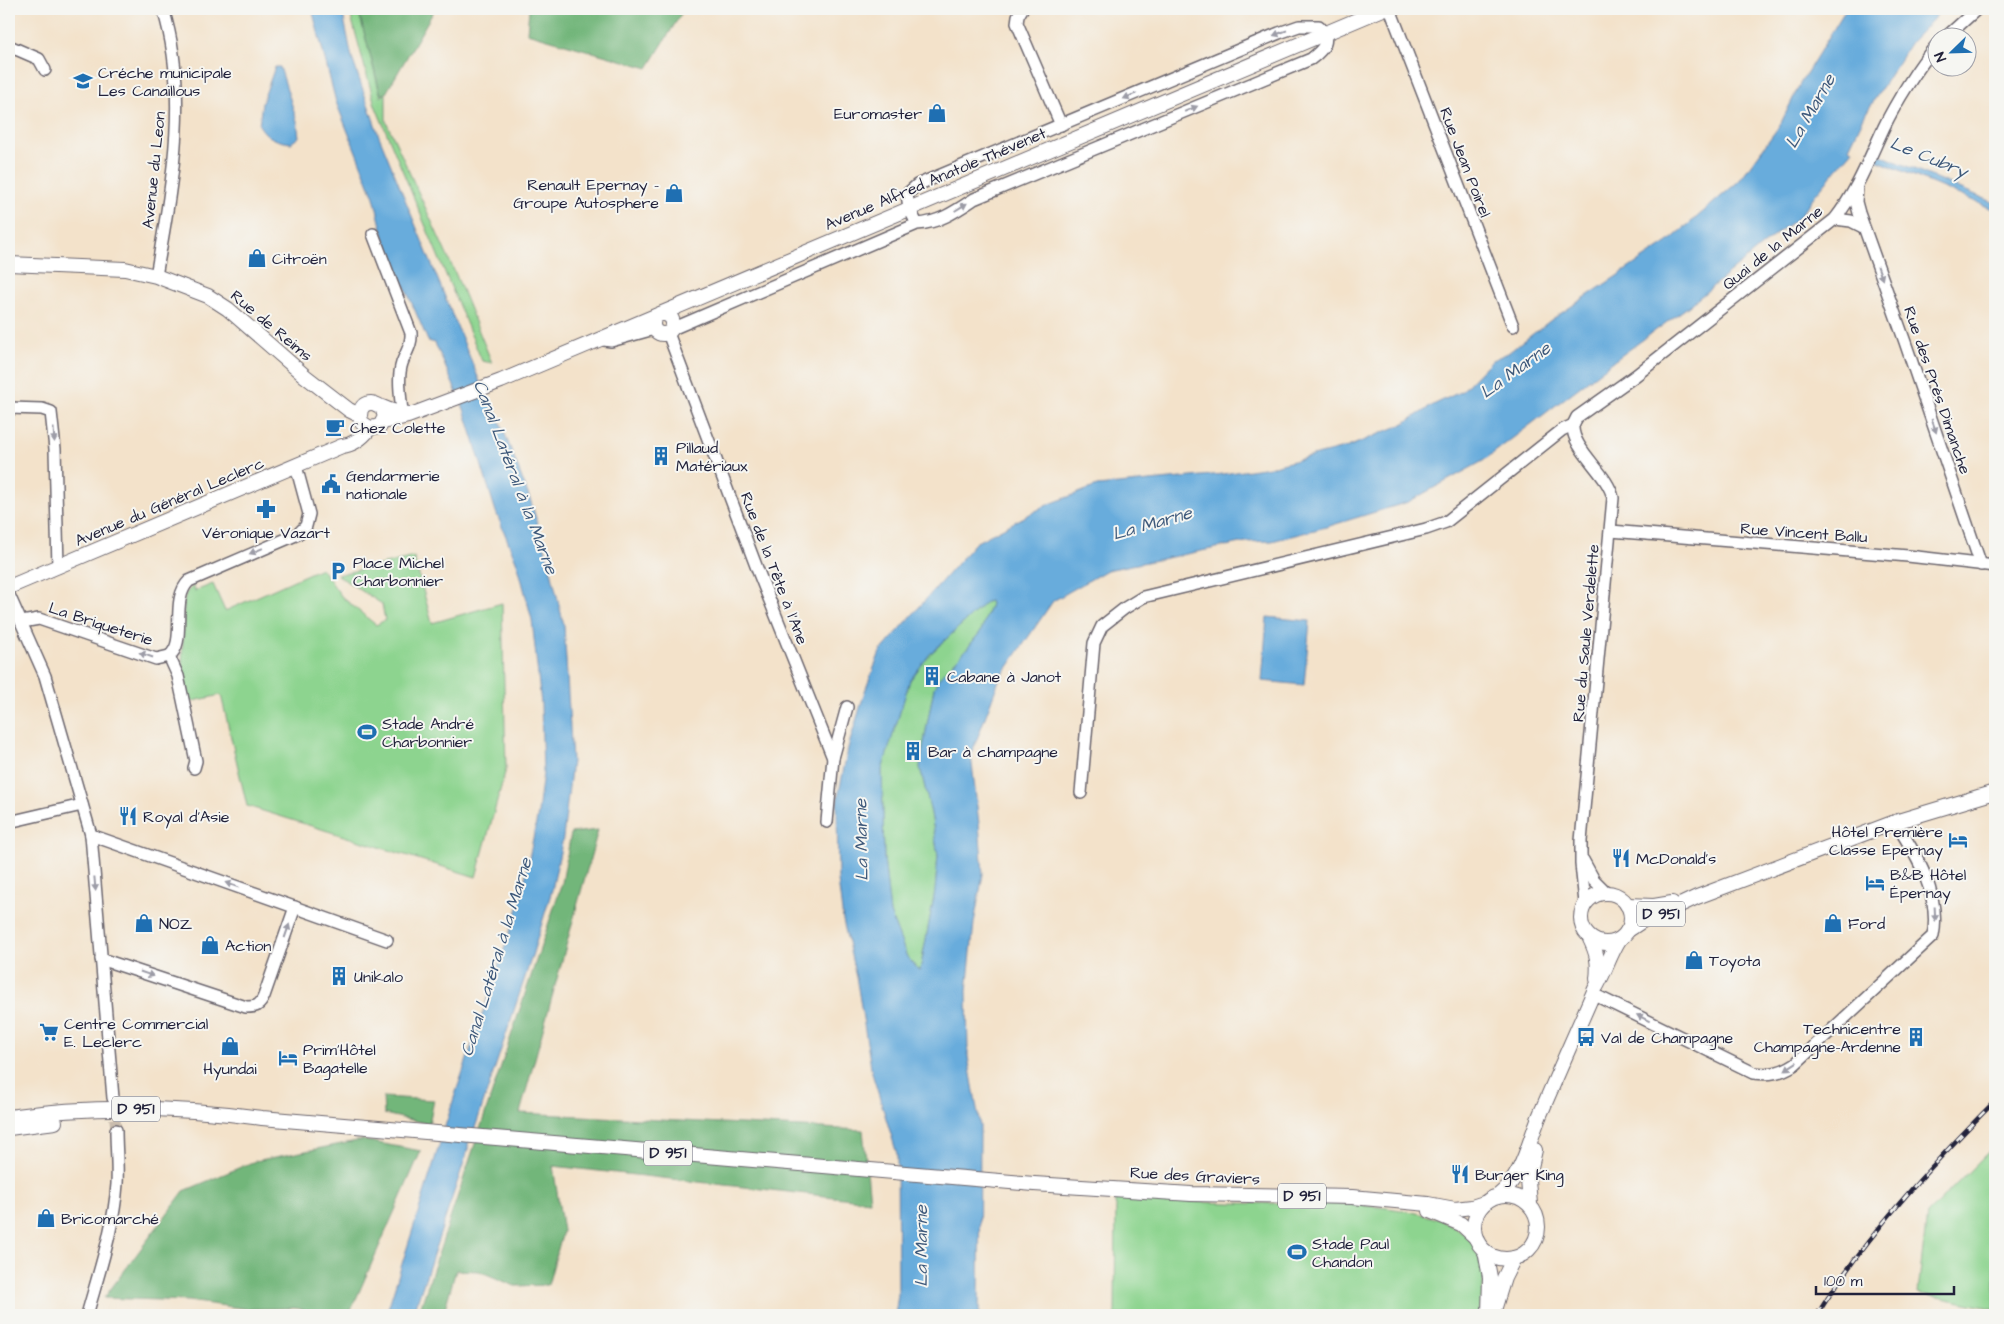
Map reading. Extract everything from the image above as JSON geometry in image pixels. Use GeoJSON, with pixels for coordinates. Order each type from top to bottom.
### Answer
{"type":"FeatureCollection","features":[{"type":"Feature","properties":{"kind":"main road","name":"Avenue Alfred Anatole Thévenet"},"geometry":{"type":"LineString","coordinates":[[364,416],[375,428],[383,422],[428,409],[501,381],[600,339],[664,324],[683,304],[1383,9]]}},
{"type":"Feature","properties":{"kind":"main road","name":"Rue de Reims"},"geometry":{"type":"LineString","coordinates":[[9,264],[125,270],[156,276],[208,296],[228,309],[298,371],[349,410],[364,416]]}},
{"type":"Feature","properties":{"kind":"main road"},"geometry":{"type":"LineString","coordinates":[[364,416],[372,403],[402,412],[428,409]]}},
{"type":"Feature","properties":{"kind":"main road"},"geometry":{"type":"LineString","coordinates":[[382,407],[383,422]]}},
{"type":"Feature","properties":{"kind":"main road","name":"Avenue du Général Leclerc"},"geometry":{"type":"LineString","coordinates":[[9,588],[342,446],[364,416]]}},
{"type":"Feature","properties":{"kind":"main road","name":"D 951"},"geometry":{"type":"LineString","coordinates":[[1498,1195],[1512,1182],[1520,1168],[1542,1109],[1603,975],[1610,954],[1623,936],[1645,919],[1668,911],[1697,897],[1895,822],[1995,792]]}},
{"type":"Feature","properties":{"kind":"main road"},"geometry":{"type":"LineString","coordinates":[[1607,893],[1615,895],[1627,905],[1631,918],[1623,936],[1604,944],[1590,939],[1582,927],[1580,913],[1585,903],[1591,897],[1607,893]]}},
{"type":"Feature","properties":{"kind":"main road","name":"D 951"},"geometry":{"type":"LineString","coordinates":[[1627,905],[1654,906],[1697,897]]}},
{"type":"Feature","properties":{"kind":"main road","name":"D 951"},"geometry":{"type":"LineString","coordinates":[[1590,939],[1598,961],[1594,992]]}},
{"type":"Feature","properties":{"kind":"main road","name":"D 951"},"geometry":{"type":"LineString","coordinates":[[1530,1204],[1528,1180],[1530,1165],[1554,1084]]}},
{"type":"Feature","properties":{"kind":"main road","name":"D 951"},"geometry":{"type":"LineString","coordinates":[[9,1117],[60,1112],[152,1108],[206,1110],[262,1118]]}},
{"type":"Feature","properties":{"kind":"main road","name":"D 951"},"geometry":{"type":"LineString","coordinates":[[9,1128],[99,1118],[166,1116],[262,1118]]}},
{"type":"Feature","properties":{"kind":"main road","name":"Rue des Graviers"},"geometry":{"type":"LineString","coordinates":[[262,1118],[1034,1184],[1191,1194],[1352,1197],[1462,1209],[1484,1203]]}},
{"type":"Feature","properties":{"kind":"main road"},"geometry":{"type":"LineString","coordinates":[[1485,1251],[1499,1258],[1514,1258],[1524,1254],[1533,1246],[1538,1236],[1539,1225],[1537,1214],[1530,1204],[1516,1195],[1498,1195],[1484,1203],[1475,1219],[1476,1238],[1485,1251],[1490,1277],[1489,1315]]}},
{"type":"Feature","properties":{"kind":"main road","name":"Rue des Graviers"},"geometry":{"type":"LineString","coordinates":[[1413,1204],[1455,1220],[1476,1238]]}},
{"type":"Feature","properties":{"kind":"main road"},"geometry":{"type":"LineString","coordinates":[[1493,1315],[1504,1278],[1514,1258]]}},
{"type":"Feature","properties":{"kind":"street","name":"Avenue du Leon"},"geometry":{"type":"LineString","coordinates":[[156,276],[168,207],[175,133],[174,57],[163,9]]}},
{"type":"Feature","properties":{"kind":"street"},"geometry":{"type":"LineString","coordinates":[[1022,9],[1017,23],[1061,125]]}},
{"type":"Feature","properties":{"kind":"street","name":"Rue Jean Poirel"},"geometry":{"type":"LineString","coordinates":[[1390,9],[1513,326]]}},
{"type":"Feature","properties":{"kind":"street"},"geometry":{"type":"LineString","coordinates":[[1956,28],[1977,9]]}},
{"type":"Feature","properties":{"kind":"street"},"geometry":{"type":"LineString","coordinates":[[664,324],[917,224],[928,224],[948,216],[974,199],[1311,59],[1322,51],[1326,42],[1325,32],[1319,26],[1299,26],[1286,30],[917,185],[907,194],[909,208],[917,224]]}},
{"type":"Feature","properties":{"kind":"street"},"geometry":{"type":"LineString","coordinates":[[9,46],[39,59],[45,70]]}},
{"type":"Feature","properties":{"kind":"street","name":"Quai de la Marne"},"geometry":{"type":"LineString","coordinates":[[1081,793],[1094,643],[1102,626],[1143,597],[1426,529],[1446,522],[1562,430],[1573,425],[1578,417],[1638,374],[1835,219],[1857,185],[1885,124],[1926,60]]}},
{"type":"Feature","properties":{"kind":"street","name":"Rue des Prés Dimanche"},"geometry":{"type":"LineString","coordinates":[[1857,185],[1856,202],[1863,227],[1905,342],[1981,564]]}},
{"type":"Feature","properties":{"kind":"street"},"geometry":{"type":"LineString","coordinates":[[1835,219],[1851,221],[1863,227]]}},
{"type":"Feature","properties":{"kind":"street"},"geometry":{"type":"LineString","coordinates":[[374,234],[411,333],[412,342],[402,364],[401,372],[402,412]]}},
{"type":"Feature","properties":{"kind":"street","name":"Rue de la Tête à l'Ane"},"geometry":{"type":"LineString","coordinates":[[664,324],[758,571],[833,758]]}},
{"type":"Feature","properties":{"kind":"street"},"geometry":{"type":"LineString","coordinates":[[9,408],[42,409],[51,412],[55,448],[58,567]]}},
{"type":"Feature","properties":{"kind":"street","name":"Rue du Saule Verdelette"},"geometry":{"type":"LineString","coordinates":[[1573,425],[1576,438],[1612,490],[1613,498],[1581,855],[1585,903]]}},
{"type":"Feature","properties":{"kind":"street","name":"La Briqueterie"},"geometry":{"type":"LineString","coordinates":[[22,622],[39,619],[156,659],[169,656],[176,648],[180,593],[192,578],[298,534],[306,526],[309,514],[296,466]]}},
{"type":"Feature","properties":{"kind":"street","name":"Rue Vincent Ballu"},"geometry":{"type":"LineString","coordinates":[[1611,531],[1908,556],[1995,566]]}},
{"type":"Feature","properties":{"kind":"street"},"geometry":{"type":"LineString","coordinates":[[9,595],[45,676],[91,835],[113,1098]]}},
{"type":"Feature","properties":{"kind":"street","name":"La Briqueterie"},"geometry":{"type":"LineString","coordinates":[[169,656],[175,667],[181,692],[196,761],[194,768]]}},
{"type":"Feature","properties":{"kind":"street"},"geometry":{"type":"LineString","coordinates":[[828,822],[833,758],[847,707]]}},
{"type":"Feature","properties":{"kind":"street"},"geometry":{"type":"LineString","coordinates":[[9,822],[82,805]]}},
{"type":"Feature","properties":{"kind":"street"},"geometry":{"type":"LineString","coordinates":[[1594,992],[1754,1073],[1767,1074],[1786,1070],[1795,1064],[1933,936],[1936,921],[1934,903],[1921,868],[1895,822]]}},
{"type":"Feature","properties":{"kind":"street"},"geometry":{"type":"LineString","coordinates":[[91,835],[387,940]]}},
{"type":"Feature","properties":{"kind":"street"},"geometry":{"type":"LineString","coordinates":[[1581,855],[1594,880],[1607,893]]}},
{"type":"Feature","properties":{"kind":"street"},"geometry":{"type":"LineString","coordinates":[[101,959],[246,1007],[254,1007],[260,1004],[264,996],[295,907]]}},
{"type":"Feature","properties":{"kind":"street"},"geometry":{"type":"LineString","coordinates":[[87,1315],[115,1202],[117,1183],[116,1130]]}},
{"type":"Feature","properties":{"kind":"green space"},"geometry":{"type":"Polygon","coordinates":[[[349,9],[358,9],[381,97],[386,93],[386,121],[456,275],[492,363],[482,361],[375,105],[349,9]]]}},
{"type":"Feature","properties":{"kind":"green space"},"geometry":{"type":"Polygon","coordinates":[[[358,9],[435,9],[386,93],[381,95],[358,9]]]}},
{"type":"Feature","properties":{"kind":"green space"},"geometry":{"type":"Polygon","coordinates":[[[529,9],[684,9],[648,68],[527,33],[529,9]]]}},
{"type":"Feature","properties":{"kind":"green space","name":"Stade André Charbonnier"},"geometry":{"type":"Polygon","coordinates":[[[414,557],[432,623],[502,603],[506,769],[476,877],[247,806],[221,695],[189,702],[182,670],[184,601],[186,593],[193,586],[195,591],[213,584],[225,611],[321,568],[342,597],[376,625],[385,620],[382,604],[337,575],[414,557]]]}},
{"type":"Feature","properties":{"kind":"green space"},"geometry":{"type":"Polygon","coordinates":[[[990,601],[991,604],[981,631],[939,678],[934,688],[927,725],[920,767],[931,813],[938,856],[935,891],[920,971],[907,957],[890,913],[884,858],[882,770],[910,680],[930,654],[986,602],[990,601]]]}},
{"type":"Feature","properties":{"kind":"green space"},"geometry":{"type":"Polygon","coordinates":[[[598,830],[520,1113],[863,1130],[870,1201],[553,1166],[563,1231],[548,1285],[515,1286],[479,1271],[456,1270],[443,1315],[418,1315],[562,883],[571,833],[598,830]]]}},
{"type":"Feature","properties":{"kind":"green space"},"geometry":{"type":"Polygon","coordinates":[[[383,1097],[434,1100],[429,1124],[384,1114],[383,1097]]]}},
{"type":"Feature","properties":{"kind":"green space"},"geometry":{"type":"Polygon","coordinates":[[[362,1140],[421,1151],[349,1315],[295,1308],[248,1309],[188,1301],[104,1298],[184,1191],[255,1161],[362,1140]]]}},
{"type":"Feature","properties":{"kind":"green space"},"geometry":{"type":"Polygon","coordinates":[[[1995,1145],[1995,1309],[1918,1293],[1927,1214],[1995,1145]]]}},
{"type":"Feature","properties":{"kind":"green space","name":"Stade Paul Chandon"},"geometry":{"type":"Polygon","coordinates":[[[1116,1198],[1216,1203],[1360,1205],[1396,1209],[1428,1216],[1454,1227],[1472,1242],[1478,1251],[1484,1278],[1479,1315],[1115,1315],[1116,1198]]]}},
{"type":"Feature","properties":{"kind":"water","name":"Canal Latéral à la Marne"},"geometry":{"type":"Polygon","coordinates":[[[312,9],[342,9],[352,58],[379,136],[487,399],[496,411],[531,502],[549,562],[564,626],[572,761],[563,838],[552,890],[532,956],[468,1144],[468,1150],[413,1315],[386,1315],[454,1098],[521,899],[538,813],[543,773],[541,704],[532,620],[518,566],[496,512],[464,409],[435,343],[428,341],[384,238],[374,197],[336,102],[312,9]]]}},
{"type":"Feature","properties":{"kind":"water","name":"La Marne"},"geometry":{"type":"Polygon","coordinates":[[[1846,9],[1943,9],[1911,42],[1866,113],[1849,148],[1853,150],[1798,218],[1689,306],[1483,461],[1408,502],[1272,541],[1246,542],[1107,570],[1053,601],[999,680],[971,755],[983,874],[974,923],[967,991],[968,1057],[980,1126],[979,1315],[895,1315],[898,1295],[897,1154],[872,1073],[857,982],[843,920],[838,880],[837,802],[848,748],[865,691],[880,652],[975,543],[1047,505],[1097,486],[1223,474],[1270,467],[1348,447],[1403,424],[1433,405],[1462,391],[1492,360],[1508,353],[1551,320],[1668,242],[1739,181],[1780,125],[1801,82],[1846,9]],[[990,601],[986,602],[930,654],[910,680],[882,770],[884,858],[890,913],[907,957],[920,971],[935,891],[938,856],[931,813],[920,767],[934,688],[939,678],[981,631],[991,604],[990,601]]]}},
{"type":"Feature","properties":{"kind":"water"},"geometry":{"type":"Polygon","coordinates":[[[275,67],[280,67],[297,121],[299,137],[291,143],[272,138],[259,125],[262,103],[275,67]]]}},
{"type":"Feature","properties":{"kind":"water"},"geometry":{"type":"Polygon","coordinates":[[[1876,153],[1995,203],[1995,210],[1874,159],[1876,153]]]}},
{"type":"Feature","properties":{"kind":"water"},"geometry":{"type":"Polygon","coordinates":[[[1267,617],[1310,621],[1304,685],[1262,681],[1267,617]]]}},
{"type":"Feature","properties":{"kind":"tunnel"},"geometry":{"type":"LineString","coordinates":[[113,1102],[116,1130]]}},
{"type":"Feature","properties":{"kind":"railway"},"geometry":{"type":"LineString","coordinates":[[1817,1315],[1877,1230],[1923,1177],[1995,1101]]}},
{"type":"Feature","properties":{"kind":"place","name":"Créche municipale Les Canaillous"},"geometry":{"type":"Point","coordinates":[83,81]}},
{"type":"Feature","properties":{"kind":"place","name":"Euromaster"},"geometry":{"type":"Point","coordinates":[937,113]}},
{"type":"Feature","properties":{"kind":"place","name":"Renault Epernay - Groupe Autosphere"},"geometry":{"type":"Point","coordinates":[674,193]}},
{"type":"Feature","properties":{"kind":"place","name":"Citroën"},"geometry":{"type":"Point","coordinates":[257,258]}},
{"type":"Feature","properties":{"kind":"place","name":"Chez Colette"},"geometry":{"type":"Point","coordinates":[335,427]}},
{"type":"Feature","properties":{"kind":"place","name":"Pillaud Matériaux"},"geometry":{"type":"Point","coordinates":[661,456]}},
{"type":"Feature","properties":{"kind":"place","name":"Gendarmerie nationale"},"geometry":{"type":"Point","coordinates":[331,484]}},
{"type":"Feature","properties":{"kind":"place","name":"Véronique Vazart"},"geometry":{"type":"Point","coordinates":[266,509]}},
{"type":"Feature","properties":{"kind":"place","name":"Place Michel Charbonnier"},"geometry":{"type":"Point","coordinates":[338,571]}},
{"type":"Feature","properties":{"kind":"place","name":"Cabane à Janot"},"geometry":{"type":"Point","coordinates":[932,676]}},
{"type":"Feature","properties":{"kind":"place","name":"Stade André Charbonnier"},"geometry":{"type":"Point","coordinates":[367,732]}},
{"type":"Feature","properties":{"kind":"place","name":"Bar à champagne"},"geometry":{"type":"Point","coordinates":[913,751]}},
{"type":"Feature","properties":{"kind":"place","name":"Royal d'Asie"},"geometry":{"type":"Point","coordinates":[128,816]}},
{"type":"Feature","properties":{"kind":"place","name":"Hôtel Première Classe Epernay"},"geometry":{"type":"Point","coordinates":[1958,840]}},
{"type":"Feature","properties":{"kind":"place","name":"McDonald's"},"geometry":{"type":"Point","coordinates":[1621,858]}},
{"type":"Feature","properties":{"kind":"place","name":"B&B Hôtel Épernay"},"geometry":{"type":"Point","coordinates":[1875,883]}},
{"type":"Feature","properties":{"kind":"place","name":"NOZ"},"geometry":{"type":"Point","coordinates":[144,923]}},
{"type":"Feature","properties":{"kind":"place","name":"Ford"},"geometry":{"type":"Point","coordinates":[1833,923]}},
{"type":"Feature","properties":{"kind":"place","name":"Action"},"geometry":{"type":"Point","coordinates":[210,945]}},
{"type":"Feature","properties":{"kind":"place","name":"Toyota"},"geometry":{"type":"Point","coordinates":[1694,960]}},
{"type":"Feature","properties":{"kind":"place","name":"Unikalo"},"geometry":{"type":"Point","coordinates":[339,976]}},
{"type":"Feature","properties":{"kind":"place","name":"Centre Commercial E. Leclerc"},"geometry":{"type":"Point","coordinates":[49,1032]}},
{"type":"Feature","properties":{"kind":"place","name":"Val de Champagne"},"geometry":{"type":"Point","coordinates":[1586,1037]}},
{"type":"Feature","properties":{"kind":"place","name":"Technicentre Champagne-Ardenne"},"geometry":{"type":"Point","coordinates":[1916,1037]}},
{"type":"Feature","properties":{"kind":"place","name":"Hyundai"},"geometry":{"type":"Point","coordinates":[230,1046]}},
{"type":"Feature","properties":{"kind":"place","name":"Prim'Hôtel Bagatelle"},"geometry":{"type":"Point","coordinates":[288,1058]}},
{"type":"Feature","properties":{"kind":"place","name":"Burger King"},"geometry":{"type":"Point","coordinates":[1460,1174]}},
{"type":"Feature","properties":{"kind":"place","name":"Bricomarché"},"geometry":{"type":"Point","coordinates":[46,1218]}},
{"type":"Feature","properties":{"kind":"place","name":"Stade Paul Chandon"},"geometry":{"type":"Point","coordinates":[1297,1252]}},
{"type":"Feature","properties":{"kind":"water label","name":"Le Cubry"},"geometry":{"type":"Point","coordinates":[1929,157]}}]}
